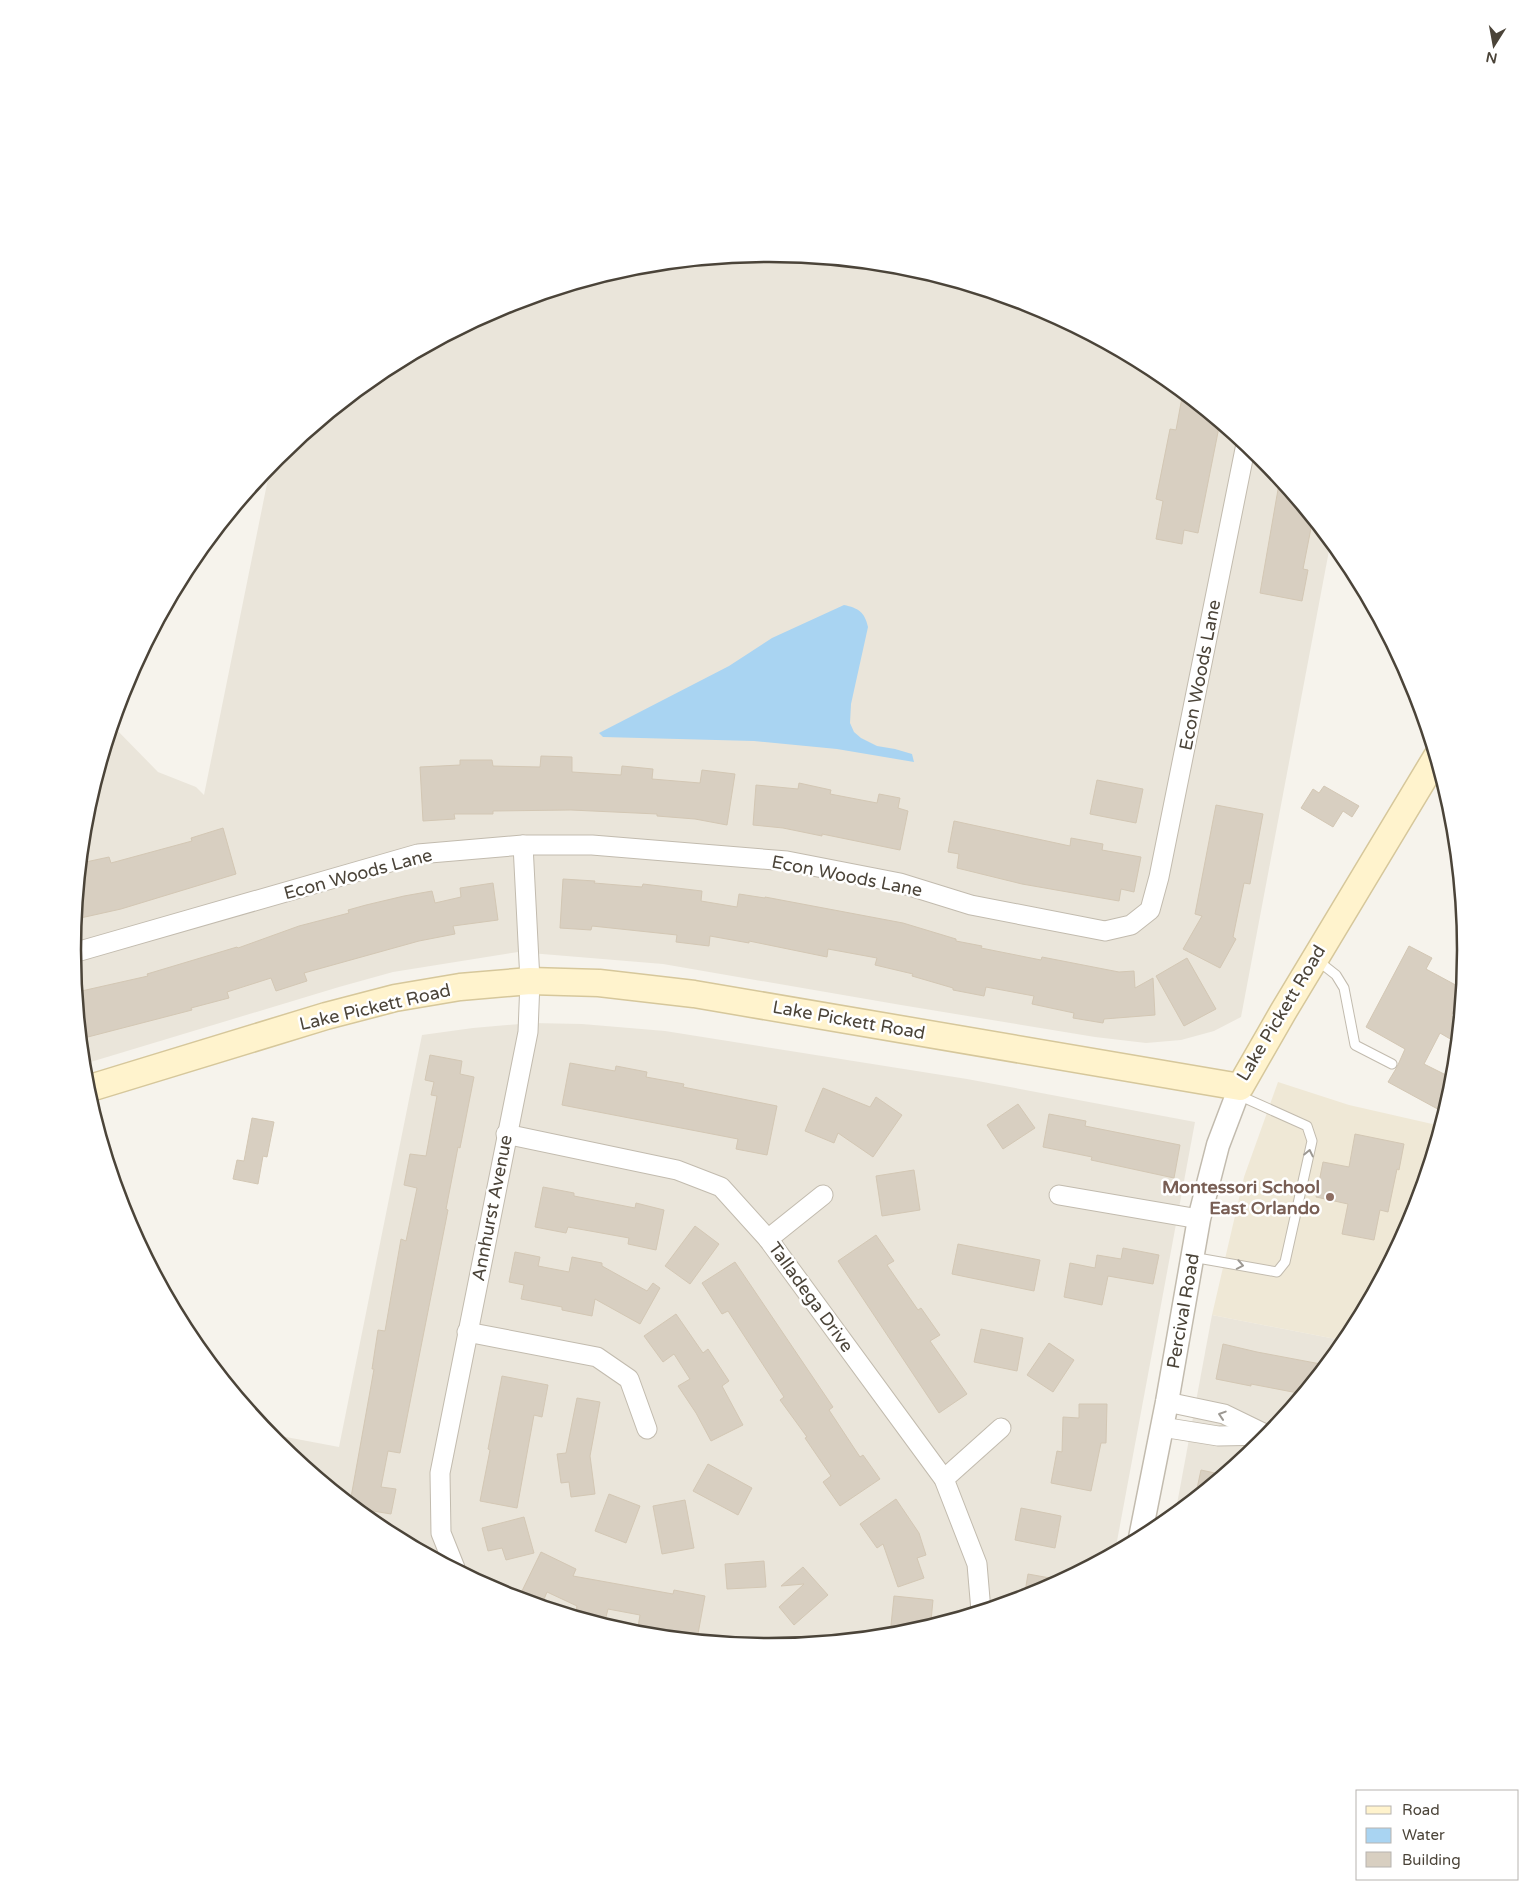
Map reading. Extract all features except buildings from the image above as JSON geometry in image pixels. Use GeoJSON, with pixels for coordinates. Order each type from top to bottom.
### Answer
{"type":"FeatureCollection","features":[{"type":"Feature","properties":{"kind":"main road","name":"Lake Pickett Road"},"geometry":{"type":"LineString","coordinates":[[95,1087],[326,1016],[395,998],[460,987],[530,981],[608,983],[694,994],[1239,1091],[1315,958],[1432,765]]}},
{"type":"Feature","properties":{"kind":"street","name":"Econ Woods Lane"},"geometry":{"type":"LineString","coordinates":[[81,951],[418,854],[523,845],[592,845],[787,861],[900,883],[971,905],[1105,931],[1131,925],[1150,910],[1159,877],[1244,452]]}},
{"type":"Feature","properties":{"kind":"street","name":"Annhurst Avenue"},"geometry":{"type":"LineString","coordinates":[[451,1560],[442,1533],[440,1472],[530,1017],[523,845]]}},
{"type":"Feature","properties":{"kind":"street","name":"Percival Road"},"geometry":{"type":"LineString","coordinates":[[1142,1528],[1167,1402],[1199,1219],[1218,1145],[1239,1091]]}},
{"type":"Feature","properties":{"kind":"street","name":"Talladega Drive"},"geometry":{"type":"LineString","coordinates":[[506,1134],[677,1170],[721,1187],[768,1239],[944,1479],[977,1564],[981,1605]]}},
{"type":"Feature","properties":{"kind":"street"},"geometry":{"type":"LineString","coordinates":[[768,1239],[822,1196]]}},
{"type":"Feature","properties":{"kind":"street"},"geometry":{"type":"LineString","coordinates":[[1059,1196],[1199,1219]]}},
{"type":"Feature","properties":{"kind":"street"},"geometry":{"type":"LineString","coordinates":[[467,1332],[597,1357],[629,1380],[647,1429]]}},
{"type":"Feature","properties":{"kind":"street"},"geometry":{"type":"LineString","coordinates":[[1167,1402],[1224,1414],[1261,1432]]}},
{"type":"Feature","properties":{"kind":"street"},"geometry":{"type":"LineString","coordinates":[[1162,1426],[1218,1436],[1258,1435]]}},
{"type":"Feature","properties":{"kind":"street"},"geometry":{"type":"LineString","coordinates":[[944,1479],[1001,1428]]}},
{"type":"Feature","properties":{"kind":"lane"},"geometry":{"type":"LineString","coordinates":[[1315,958],[1336,975],[1344,988],[1355,1045],[1392,1064]]}},
{"type":"Feature","properties":{"kind":"lane"},"geometry":{"type":"LineString","coordinates":[[1192,1257],[1277,1272],[1285,1262],[1312,1141],[1307,1126],[1239,1091]]}},
{"type":"Feature","properties":{"kind":"shaded area"},"geometry":{"type":"Polygon","coordinates":[[[724,263],[815,263],[904,275],[948,285],[991,298],[1033,314],[1114,354],[1188,404],[1256,463],[1287,496],[1329,550],[1241,1017],[1214,1031],[1181,1040],[1146,1043],[1095,1037],[663,964],[518,952],[393,972],[91,1062],[83,995],[81,950],[83,905],[87,860],[94,816],[118,731],[158,772],[196,787],[204,795],[268,479],[316,433],[351,404],[425,354],[506,314],[548,298],[591,285],[635,275],[724,263]]]}},
{"type":"Feature","properties":{"kind":"shaded area"},"geometry":{"type":"Polygon","coordinates":[[[532,1023],[582,1024],[665,1031],[967,1079],[1195,1122],[1116,1544],[1033,1586],[991,1602],[948,1615],[904,1625],[815,1637],[724,1637],[635,1625],[591,1615],[548,1602],[506,1586],[425,1546],[351,1496],[282,1436],[339,1447],[422,1035],[532,1023]]]}},
{"type":"Feature","properties":{"kind":"shaded area","name":"Montessori School East Orlando"},"geometry":{"type":"Polygon","coordinates":[[[1278,1082],[1349,1105],[1435,1125],[1421,1171],[1387,1254],[1366,1294],[1337,1339],[1212,1315],[1244,1177],[1278,1082]]]}},
{"type":"Feature","properties":{"kind":"shaded area"},"geometry":{"type":"Polygon","coordinates":[[[1212,1315],[1337,1339],[1316,1369],[1256,1437],[1223,1467],[1177,1504],[1212,1315]]]}},
{"type":"Feature","properties":{"kind":"water"},"geometry":{"type":"Polygon","coordinates":[[[844,605],[863,614],[868,627],[851,704],[850,723],[854,732],[877,746],[912,754],[914,762],[837,749],[754,741],[603,737],[599,733],[729,666],[772,638],[844,605]]]}},
{"type":"Feature","properties":{"kind":"place","name":"Montessori School East Orlando"},"geometry":{"type":"Point","coordinates":[1330,1197]}}]}
